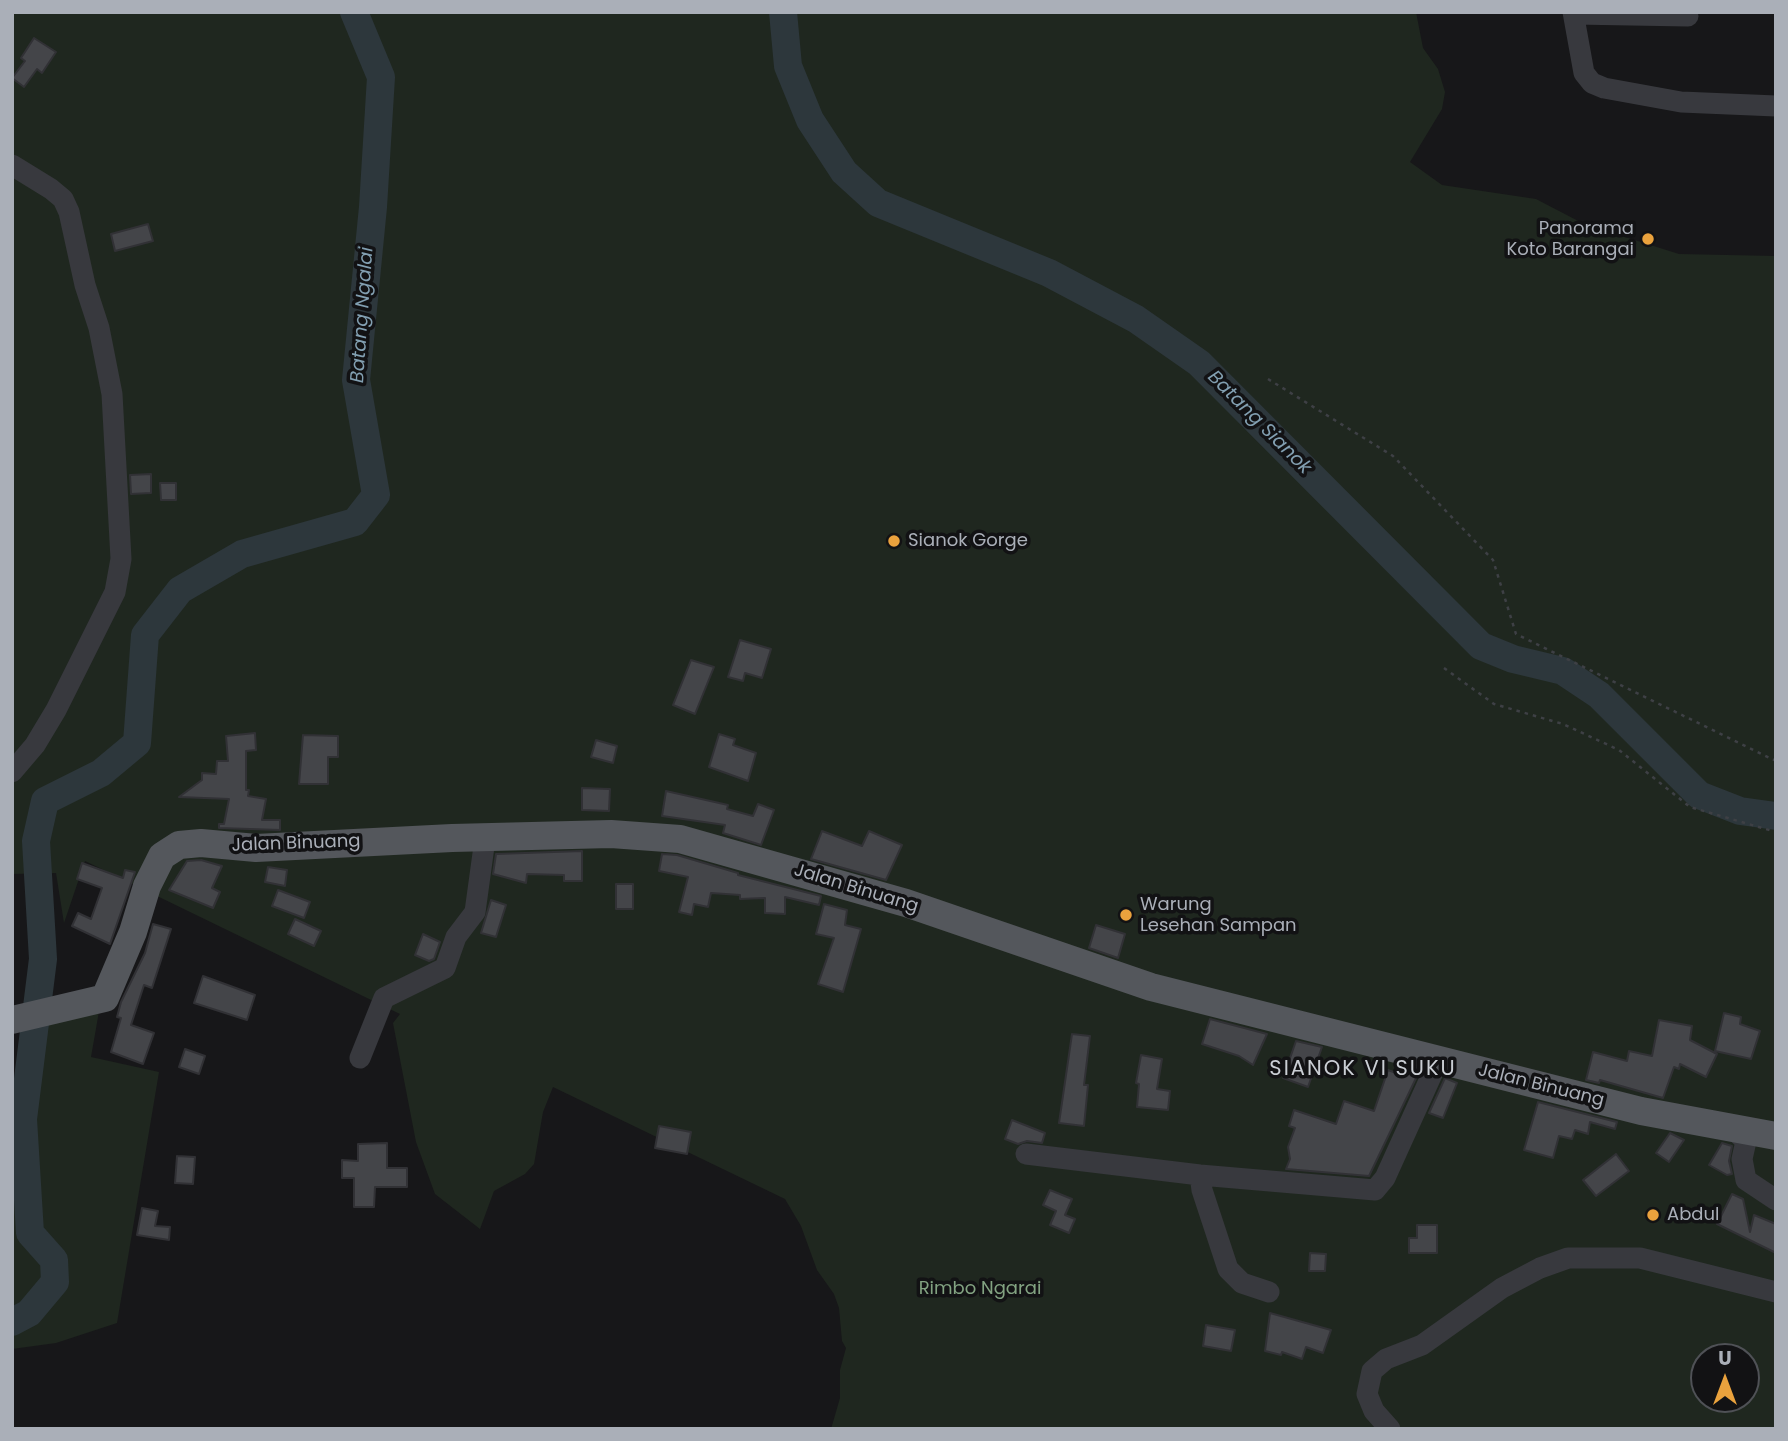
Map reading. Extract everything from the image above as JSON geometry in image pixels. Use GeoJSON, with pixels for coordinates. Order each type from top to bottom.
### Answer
{"type":"FeatureCollection","features":[{"type":"Feature","properties":{"kind":"main road","name":"Jalan Binuang"},"geometry":{"type":"LineString","coordinates":[[15,1019],[105,998],[133,932],[147,886],[162,856],[179,845],[201,843],[256,848],[452,838],[611,834],[680,839],[906,903],[1151,987],[1641,1111],[1776,1136]]}},
{"type":"Feature","properties":{"kind":"street"},"geometry":{"type":"LineString","coordinates":[[1688,16],[1574,13],[1584,73],[1592,83],[1604,89],[1681,102],[1776,106]]}},
{"type":"Feature","properties":{"kind":"street"},"geometry":{"type":"LineString","coordinates":[[12,165],[51,189],[63,199],[69,212],[85,285],[99,328],[112,394],[121,559],[115,592],[56,710],[35,745],[12,772]]}},
{"type":"Feature","properties":{"kind":"street"},"geometry":{"type":"LineString","coordinates":[[360,1058],[384,998],[445,968],[456,937],[475,912],[485,839]]}},
{"type":"Feature","properties":{"kind":"street"},"geometry":{"type":"LineString","coordinates":[[1026,1154],[1200,1175],[1375,1190],[1385,1178],[1438,1061]]}},
{"type":"Feature","properties":{"kind":"street"},"geometry":{"type":"LineString","coordinates":[[1734,1130],[1746,1141],[1742,1159],[1746,1180],[1776,1200]]}},
{"type":"Feature","properties":{"kind":"street"},"geometry":{"type":"LineString","coordinates":[[1200,1175],[1202,1190],[1228,1269],[1242,1283],[1269,1292]]}},
{"type":"Feature","properties":{"kind":"street"},"geometry":{"type":"LineString","coordinates":[[1390,1429],[1374,1411],[1367,1394],[1372,1371],[1386,1359],[1422,1345],[1503,1288],[1559,1261],[1594,1256],[1640,1258],[1776,1292]]}},
{"type":"Feature","properties":{"kind":"path"},"geometry":{"type":"LineString","coordinates":[[1268,379],[1393,456],[1493,560],[1516,634],[1776,761]]}},
{"type":"Feature","properties":{"kind":"path"},"geometry":{"type":"LineString","coordinates":[[1444,668],[1494,704],[1563,724],[1619,750],[1689,807],[1776,832]]}},
{"type":"Feature","properties":{"kind":"green space","name":"Sianok Gorge"},"geometry":{"type":"Polygon","coordinates":[[[12,12],[1416,12],[1423,48],[1438,69],[1445,92],[1442,109],[1410,162],[1442,185],[1536,199],[1584,224],[1679,254],[1776,256],[1776,1429],[831,1429],[840,1398],[840,1370],[846,1348],[842,1341],[839,1308],[834,1294],[817,1270],[801,1226],[785,1199],[553,1087],[543,1112],[534,1164],[525,1174],[494,1191],[480,1229],[435,1194],[416,1142],[393,1023],[400,1014],[85,861],[64,923],[56,873],[12,874],[12,12]]]}},
{"type":"Feature","properties":{"kind":"green space"},"geometry":{"type":"Polygon","coordinates":[[[101,1000],[91,1057],[159,1072],[117,1323],[56,1343],[12,1349],[12,1094],[23,1090],[34,1054],[41,1014],[101,1000]]]}},
{"type":"Feature","properties":{"kind":"building"},"geometry":{"type":"Polygon","coordinates":[[[34,38],[56,52],[42,73],[37,69],[24,87],[12,78],[25,61],[21,58],[34,38]]]}},
{"type":"Feature","properties":{"kind":"building"},"geometry":{"type":"Polygon","coordinates":[[[148,224],[153,241],[115,251],[111,234],[148,224]]]}},
{"type":"Feature","properties":{"kind":"building"},"geometry":{"type":"Polygon","coordinates":[[[151,474],[151,493],[131,494],[130,475],[151,474]]]}},
{"type":"Feature","properties":{"kind":"building"},"geometry":{"type":"Polygon","coordinates":[[[160,483],[176,483],[176,500],[161,500],[160,483]]]}},
{"type":"Feature","properties":{"kind":"building"},"geometry":{"type":"Polygon","coordinates":[[[740,640],[771,649],[762,678],[745,673],[743,681],[728,677],[740,640]]]}},
{"type":"Feature","properties":{"kind":"building"},"geometry":{"type":"Polygon","coordinates":[[[691,660],[714,667],[695,714],[673,705],[691,660]]]}},
{"type":"Feature","properties":{"kind":"building"},"geometry":{"type":"Polygon","coordinates":[[[255,733],[256,750],[246,751],[246,790],[249,790],[248,796],[266,799],[262,820],[280,820],[280,830],[219,828],[219,824],[224,824],[229,799],[179,797],[202,780],[202,773],[216,774],[217,761],[228,761],[226,736],[255,733]]]}},
{"type":"Feature","properties":{"kind":"building"},"geometry":{"type":"Polygon","coordinates":[[[719,734],[735,739],[733,745],[756,753],[748,781],[709,767],[719,734]]]}},
{"type":"Feature","properties":{"kind":"building"},"geometry":{"type":"Polygon","coordinates":[[[303,735],[338,736],[338,757],[328,757],[328,784],[299,784],[303,735]]]}},
{"type":"Feature","properties":{"kind":"building"},"geometry":{"type":"Polygon","coordinates":[[[596,740],[617,746],[613,763],[591,757],[596,740]]]}},
{"type":"Feature","properties":{"kind":"building"},"geometry":{"type":"Polygon","coordinates":[[[582,788],[610,789],[609,811],[582,810],[582,788]]]}},
{"type":"Feature","properties":{"kind":"building"},"geometry":{"type":"Polygon","coordinates":[[[666,791],[728,805],[727,809],[753,816],[758,804],[774,810],[761,845],[723,833],[725,825],[662,816],[666,791]]]}},
{"type":"Feature","properties":{"kind":"building"},"geometry":{"type":"Polygon","coordinates":[[[822,831],[862,846],[869,831],[902,845],[886,880],[811,859],[822,831]]]}},
{"type":"Feature","properties":{"kind":"building"},"geometry":{"type":"Polygon","coordinates":[[[582,851],[582,881],[564,881],[564,875],[527,874],[526,883],[493,874],[496,854],[582,851]]]}},
{"type":"Feature","properties":{"kind":"building"},"geometry":{"type":"Polygon","coordinates":[[[662,854],[677,855],[738,875],[821,896],[819,905],[785,897],[785,914],[765,913],[765,898],[740,899],[740,895],[711,893],[708,907],[694,904],[692,915],[679,912],[688,877],[659,871],[662,854]]]}},
{"type":"Feature","properties":{"kind":"building"},"geometry":{"type":"Polygon","coordinates":[[[201,860],[222,866],[212,888],[220,892],[213,908],[169,890],[187,861],[201,860]]]}},
{"type":"Feature","properties":{"kind":"building"},"geometry":{"type":"Polygon","coordinates":[[[82,863],[123,878],[125,870],[135,872],[110,944],[72,926],[78,913],[91,919],[102,888],[77,879],[82,863]]]}},
{"type":"Feature","properties":{"kind":"building"},"geometry":{"type":"Polygon","coordinates":[[[268,867],[287,870],[285,886],[265,882],[268,867]]]}},
{"type":"Feature","properties":{"kind":"building"},"geometry":{"type":"Polygon","coordinates":[[[616,884],[633,884],[633,909],[616,909],[616,884]]]}},
{"type":"Feature","properties":{"kind":"building"},"geometry":{"type":"Polygon","coordinates":[[[278,890],[310,902],[304,918],[272,906],[278,890]]]}},
{"type":"Feature","properties":{"kind":"building"},"geometry":{"type":"Polygon","coordinates":[[[491,900],[506,905],[496,937],[481,933],[491,900]]]}},
{"type":"Feature","properties":{"kind":"building"},"geometry":{"type":"Polygon","coordinates":[[[824,904],[847,910],[845,925],[861,929],[843,992],[818,984],[834,938],[816,934],[824,904]]]}},
{"type":"Feature","properties":{"kind":"building"},"geometry":{"type":"Polygon","coordinates":[[[295,919],[321,931],[314,946],[288,934],[295,919]]]}},
{"type":"Feature","properties":{"kind":"building"},"geometry":{"type":"Polygon","coordinates":[[[153,924],[171,929],[152,988],[144,985],[131,1025],[154,1033],[143,1064],[111,1052],[121,1018],[117,1017],[121,1002],[145,953],[153,924]]]}},
{"type":"Feature","properties":{"kind":"building"},"geometry":{"type":"Polygon","coordinates":[[[1096,925],[1125,934],[1118,958],[1089,948],[1096,925]]]}},
{"type":"Feature","properties":{"kind":"building"},"geometry":{"type":"Polygon","coordinates":[[[423,934],[440,942],[434,959],[429,961],[415,955],[423,934]]]}},
{"type":"Feature","properties":{"kind":"building"},"geometry":{"type":"Polygon","coordinates":[[[203,976],[255,995],[247,1020],[194,1003],[203,976]]]}},
{"type":"Feature","properties":{"kind":"building"},"geometry":{"type":"Polygon","coordinates":[[[1724,1013],[1741,1017],[1740,1024],[1760,1031],[1751,1059],[1715,1051],[1724,1013]]]}},
{"type":"Feature","properties":{"kind":"building"},"geometry":{"type":"Polygon","coordinates":[[[1210,1019],[1267,1034],[1253,1065],[1239,1056],[1202,1044],[1210,1019]]]}},
{"type":"Feature","properties":{"kind":"building"},"geometry":{"type":"Polygon","coordinates":[[[1659,1020],[1692,1026],[1690,1040],[1717,1054],[1706,1077],[1680,1064],[1679,1069],[1674,1067],[1663,1098],[1600,1080],[1599,1083],[1586,1080],[1593,1052],[1627,1061],[1629,1051],[1652,1056],[1659,1020]]]}},
{"type":"Feature","properties":{"kind":"building"},"geometry":{"type":"Polygon","coordinates":[[[1072,1034],[1090,1036],[1084,1085],[1088,1085],[1084,1126],[1059,1123],[1072,1034]]]}},
{"type":"Feature","properties":{"kind":"building"},"geometry":{"type":"Polygon","coordinates":[[[1296,1041],[1322,1047],[1308,1087],[1283,1078],[1296,1041]]]}},
{"type":"Feature","properties":{"kind":"building"},"geometry":{"type":"Polygon","coordinates":[[[185,1049],[205,1056],[199,1074],[179,1067],[185,1049]]]}},
{"type":"Feature","properties":{"kind":"building"},"geometry":{"type":"Polygon","coordinates":[[[1141,1055],[1162,1059],[1157,1089],[1170,1091],[1168,1110],[1137,1107],[1139,1084],[1136,1083],[1141,1055]]]}},
{"type":"Feature","properties":{"kind":"building"},"geometry":{"type":"Polygon","coordinates":[[[1388,1070],[1404,1076],[1411,1070],[1419,1072],[1369,1176],[1286,1169],[1290,1159],[1288,1147],[1295,1128],[1289,1126],[1294,1110],[1336,1124],[1344,1101],[1374,1111],[1388,1070]]]}},
{"type":"Feature","properties":{"kind":"building"},"geometry":{"type":"Polygon","coordinates":[[[1445,1078],[1457,1083],[1443,1118],[1429,1113],[1445,1078]]]}},
{"type":"Feature","properties":{"kind":"building"},"geometry":{"type":"Polygon","coordinates":[[[1538,1102],[1617,1122],[1615,1129],[1590,1122],[1588,1134],[1575,1130],[1572,1139],[1559,1136],[1553,1158],[1524,1150],[1538,1102]]]}},
{"type":"Feature","properties":{"kind":"building"},"geometry":{"type":"Polygon","coordinates":[[[1012,1120],[1045,1133],[1042,1143],[1027,1141],[1018,1144],[1005,1139],[1012,1120]]]}},
{"type":"Feature","properties":{"kind":"building"},"geometry":{"type":"Polygon","coordinates":[[[659,1126],[691,1132],[687,1154],[655,1148],[659,1126]]]}},
{"type":"Feature","properties":{"kind":"building"},"geometry":{"type":"Polygon","coordinates":[[[1670,1133],[1684,1140],[1669,1162],[1656,1153],[1670,1133]]]}},
{"type":"Feature","properties":{"kind":"building"},"geometry":{"type":"Polygon","coordinates":[[[387,1143],[387,1168],[407,1168],[407,1187],[375,1187],[374,1207],[354,1207],[354,1178],[342,1178],[342,1160],[358,1161],[358,1144],[387,1143]]]}},
{"type":"Feature","properties":{"kind":"building"},"geometry":{"type":"Polygon","coordinates":[[[1722,1143],[1732,1146],[1729,1161],[1732,1174],[1727,1175],[1709,1165],[1722,1143]]]}},
{"type":"Feature","properties":{"kind":"building"},"geometry":{"type":"Polygon","coordinates":[[[1616,1154],[1629,1171],[1596,1196],[1583,1180],[1616,1154]]]}},
{"type":"Feature","properties":{"kind":"building"},"geometry":{"type":"Polygon","coordinates":[[[177,1156],[195,1157],[193,1184],[175,1183],[177,1156]]]}},
{"type":"Feature","properties":{"kind":"building"},"geometry":{"type":"Polygon","coordinates":[[[1050,1190],[1072,1199],[1065,1215],[1075,1219],[1069,1233],[1050,1225],[1056,1211],[1043,1205],[1050,1190]]]}},
{"type":"Feature","properties":{"kind":"building"},"geometry":{"type":"Polygon","coordinates":[[[1732,1194],[1743,1199],[1750,1232],[1754,1215],[1776,1224],[1776,1253],[1717,1224],[1732,1194]]]}},
{"type":"Feature","properties":{"kind":"building"},"geometry":{"type":"Polygon","coordinates":[[[142,1208],[158,1211],[155,1226],[170,1227],[169,1240],[137,1235],[142,1208]]]}},
{"type":"Feature","properties":{"kind":"building"},"geometry":{"type":"Polygon","coordinates":[[[1417,1225],[1437,1225],[1437,1253],[1409,1253],[1409,1238],[1417,1238],[1417,1225]]]}},
{"type":"Feature","properties":{"kind":"building"},"geometry":{"type":"Polygon","coordinates":[[[1310,1253],[1326,1254],[1325,1271],[1309,1271],[1310,1253]]]}},
{"type":"Feature","properties":{"kind":"building"},"geometry":{"type":"Polygon","coordinates":[[[1270,1313],[1331,1330],[1323,1353],[1306,1347],[1302,1359],[1282,1352],[1281,1355],[1265,1351],[1270,1313]]]}},
{"type":"Feature","properties":{"kind":"building"},"geometry":{"type":"Polygon","coordinates":[[[1206,1325],[1235,1330],[1231,1351],[1203,1346],[1206,1325]]]}},
{"type":"Feature","properties":{"kind":"waterway","name":"Batang Ngalai"},"geometry":{"type":"LineString","coordinates":[[12,1322],[29,1313],[55,1282],[54,1260],[30,1233],[23,1119],[43,959],[36,841],[45,801],[101,773],[137,743],[145,635],[180,590],[242,554],[355,522],[376,495],[356,380],[373,207],[381,77],[354,12]]}},
{"type":"Feature","properties":{"kind":"waterway","name":"Batang Sianok"},"geometry":{"type":"LineString","coordinates":[[783,12],[788,66],[810,120],[844,172],[878,203],[1049,273],[1136,319],[1199,363],[1481,646],[1513,659],[1563,671],[1599,695],[1699,795],[1740,811],[1776,816]]}},
{"type":"Feature","properties":{"kind":"place","name":"Panorama Koto Barangai"},"geometry":{"type":"Point","coordinates":[1648,239]}},
{"type":"Feature","properties":{"kind":"place","name":"Sianok Gorge"},"geometry":{"type":"Point","coordinates":[894,541]}},
{"type":"Feature","properties":{"kind":"place","name":"Warung Lesehan Sampan"},"geometry":{"type":"Point","coordinates":[1126,915]}},
{"type":"Feature","properties":{"kind":"place","name":"Abdul"},"geometry":{"type":"Point","coordinates":[1653,1215]}},
{"type":"Feature","properties":{"kind":"district","name":"SIANOK VI SUKU"},"geometry":{"type":"Point","coordinates":[1363,1070]}},
{"type":"Feature","properties":{"kind":"park label","name":"Rimbo Ngarai"},"geometry":{"type":"Point","coordinates":[980,1289]}}]}
